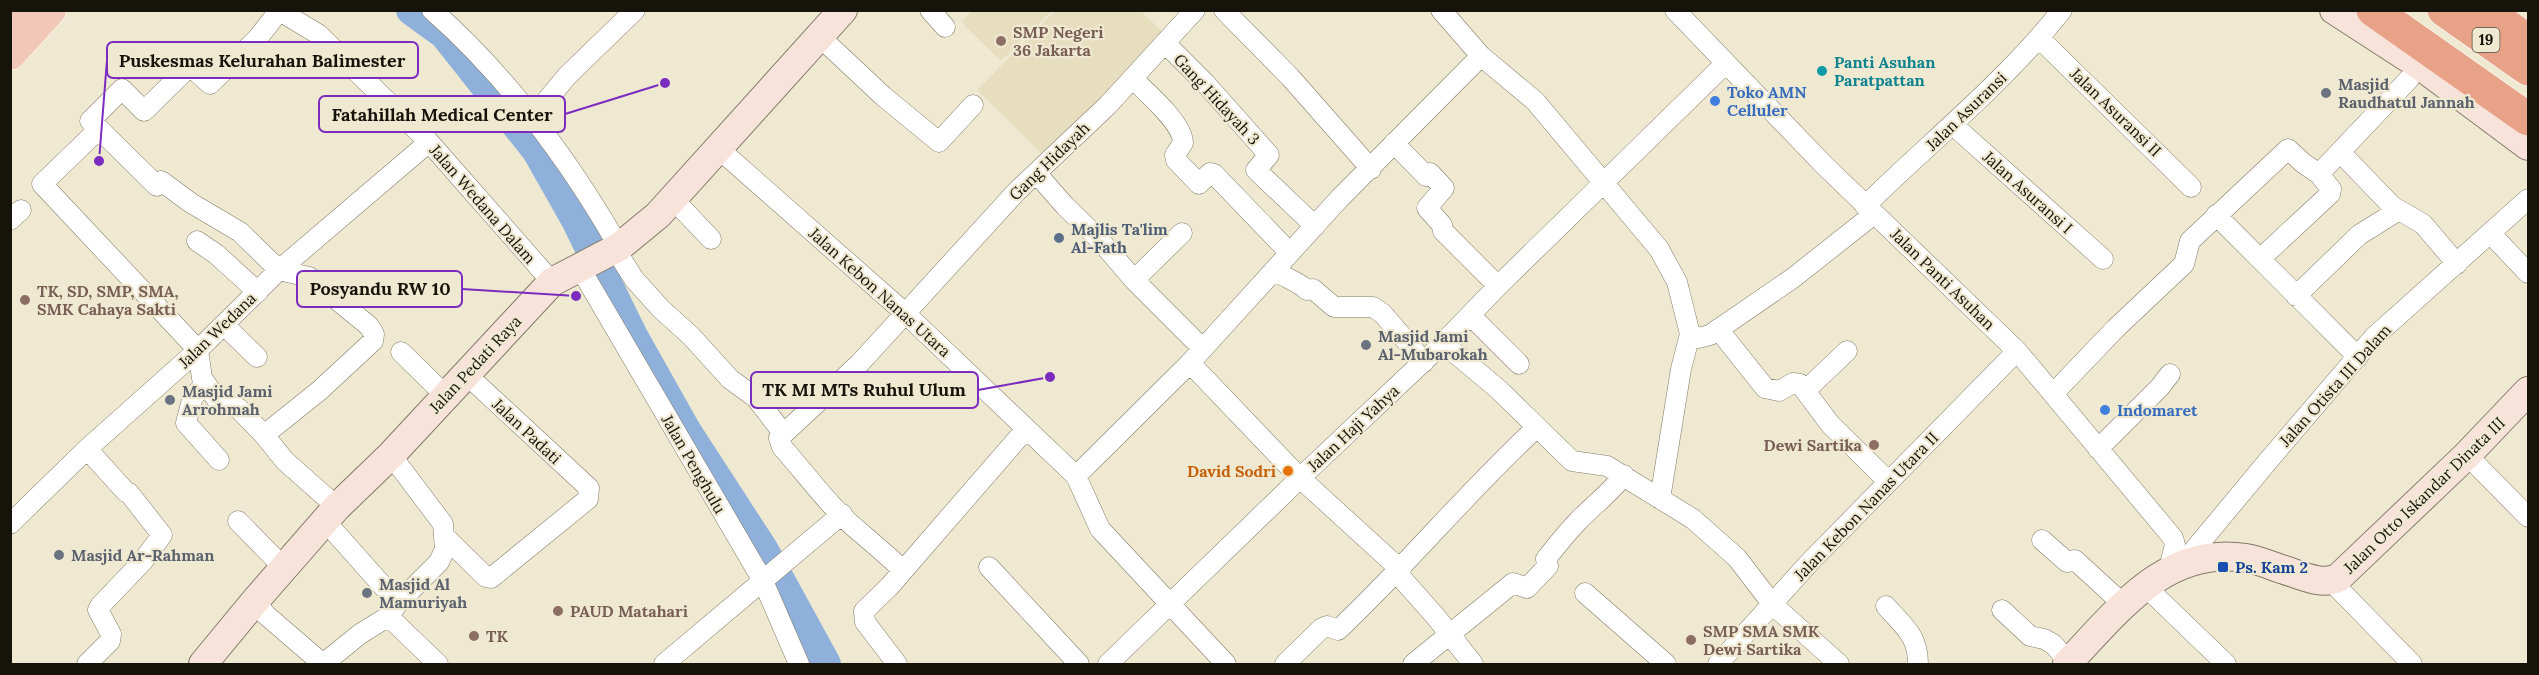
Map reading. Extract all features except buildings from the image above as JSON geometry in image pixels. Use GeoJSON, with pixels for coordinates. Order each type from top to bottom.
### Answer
{"type":"FeatureCollection","features":[{"type":"Feature","properties":{"kind":"highway"},"geometry":{"type":"LineString","coordinates":[[2373,10],[2529,119]]}},
{"type":"Feature","properties":{"kind":"highway","name":"19"},"geometry":{"type":"LineString","coordinates":[[2444,10],[2529,69]]}},
{"type":"Feature","properties":{"kind":"highway"},"geometry":{"type":"LineString","coordinates":[[2483,10],[2529,41]]}},
{"type":"Feature","properties":{"kind":"highway"},"geometry":{"type":"LineString","coordinates":[[2503,10],[2529,28]]}},
{"type":"Feature","properties":{"kind":"main road"},"geometry":{"type":"LineString","coordinates":[[10,54],[50,10]]}},
{"type":"Feature","properties":{"kind":"street"},"geometry":{"type":"LineString","coordinates":[[533,117],[567,76],[635,10]]}},
{"type":"Feature","properties":{"kind":"street","name":"Jalan Pedati Raya"},"geometry":{"type":"LineString","coordinates":[[202,664],[331,514],[391,455],[552,282],[614,249],[658,215],[843,10]]}},
{"type":"Feature","properties":{"kind":"street"},"geometry":{"type":"LineString","coordinates":[[930,10],[945,27]]}},
{"type":"Feature","properties":{"kind":"street","name":"Gang Hidayah"},"geometry":{"type":"LineString","coordinates":[[783,433],[860,363],[1017,191],[1133,79],[1195,10]]}},
{"type":"Feature","properties":{"kind":"street"},"geometry":{"type":"LineString","coordinates":[[1224,10],[1283,70],[1371,168]]}},
{"type":"Feature","properties":{"kind":"street"},"geometry":{"type":"LineString","coordinates":[[1441,10],[1481,56],[1535,101],[1590,163],[1603,183],[1659,249],[1677,282],[1690,333],[1681,369],[1660,499]]}},
{"type":"Feature","properties":{"kind":"street","name":"Jalan Panti Asuhan"},"geometry":{"type":"LineString","coordinates":[[1676,10],[1725,64],[1870,210],[2017,351],[2172,537],[2177,566]]}},
{"type":"Feature","properties":{"kind":"street","name":"Jalan Asuransi"},"geometry":{"type":"LineString","coordinates":[[1718,329],[1793,278],[1870,210],[2040,39],[2062,10]]}},
{"type":"Feature","properties":{"kind":"street"},"geometry":{"type":"LineString","coordinates":[[2334,10],[2422,67],[2529,146]]}},
{"type":"Feature","properties":{"kind":"street"},"geometry":{"type":"LineString","coordinates":[[2483,10],[2489,20],[2529,58]]}},
{"type":"Feature","properties":{"kind":"street"},"geometry":{"type":"LineString","coordinates":[[264,435],[340,372],[373,340],[374,334],[369,326],[309,277],[279,270],[240,232],[191,203],[161,181],[157,186],[90,121],[122,89],[144,111],[190,66],[210,84],[257,39],[278,11]]}},
{"type":"Feature","properties":{"kind":"street","name":"Jalan Wedana Dalam"},"geometry":{"type":"LineString","coordinates":[[278,11],[318,34],[429,142],[552,282]]}},
{"type":"Feature","properties":{"kind":"street"},"geometry":{"type":"LineString","coordinates":[[440,13],[510,88],[533,117],[579,182],[614,249],[634,279],[730,379],[756,398],[783,433],[779,438],[779,444],[861,534],[872,541],[903,570]]}},
{"type":"Feature","properties":{"kind":"street"},"geometry":{"type":"LineString","coordinates":[[819,36],[883,96],[939,142],[973,105]]}},
{"type":"Feature","properties":{"kind":"street","name":"Jalan Asuransi II"},"geometry":{"type":"LineString","coordinates":[[2040,39],[2191,187]]}},
{"type":"Feature","properties":{"kind":"street","name":"Gang Hidayah 3"},"geometry":{"type":"LineString","coordinates":[[1166,44],[1211,89],[1269,154],[1256,170],[1315,226]]}},
{"type":"Feature","properties":{"kind":"street"},"geometry":{"type":"LineString","coordinates":[[1076,476],[1196,355],[1394,143],[1481,56]]}},
{"type":"Feature","properties":{"kind":"street","name":"Jalan Haji Yahya"},"geometry":{"type":"LineString","coordinates":[[1108,664],[1171,606],[1300,478],[1424,362],[1498,286],[1725,64]]}},
{"type":"Feature","properties":{"kind":"street"},"geometry":{"type":"LineString","coordinates":[[1133,79],[1168,115],[1182,135],[1183,143],[1174,158],[1198,183],[1210,173],[1214,174],[1290,253]]}},
{"type":"Feature","properties":{"kind":"street"},"geometry":{"type":"LineString","coordinates":[[2319,174],[2409,79]]}},
{"type":"Feature","properties":{"kind":"street","name":"Jalan Asuransi I"},"geometry":{"type":"LineString","coordinates":[[1953,125],[2103,259]]}},
{"type":"Feature","properties":{"kind":"street"},"geometry":{"type":"LineString","coordinates":[[99,129],[42,184],[198,351],[202,378],[220,404],[238,408],[331,514],[394,609],[393,621],[438,664]]}},
{"type":"Feature","properties":{"kind":"street","name":"Jalan Wedana"},"geometry":{"type":"LineString","coordinates":[[10,524],[87,449],[198,351],[279,270],[429,142]]}},
{"type":"Feature","properties":{"kind":"street"},"geometry":{"type":"LineString","coordinates":[[1394,143],[1426,176],[1430,173],[1444,188],[1427,208],[1442,225],[1443,231],[1498,286]]}},
{"type":"Feature","properties":{"kind":"street","name":"Jalan Kebon Nanas Utara"},"geometry":{"type":"LineString","coordinates":[[719,149],[905,313],[1076,476],[1100,528],[1171,606]]}},
{"type":"Feature","properties":{"kind":"street"},"geometry":{"type":"LineString","coordinates":[[2053,394],[2131,313],[2184,264],[2190,241],[2288,149],[2319,174],[2331,189],[2330,194],[2260,259]]}},
{"type":"Feature","properties":{"kind":"street"},"geometry":{"type":"LineString","coordinates":[[2340,152],[2392,206],[2423,224],[2457,264]]}},
{"type":"Feature","properties":{"kind":"street"},"geometry":{"type":"LineString","coordinates":[[1037,174],[1128,273],[1300,478],[1399,572],[1473,664]]}},
{"type":"Feature","properties":{"kind":"street"},"geometry":{"type":"LineString","coordinates":[[673,199],[711,239]]}},
{"type":"Feature","properties":{"kind":"street","name":"Jalan Otista III Dalam"},"geometry":{"type":"LineString","coordinates":[[2177,566],[2374,337],[2529,199]]}},
{"type":"Feature","properties":{"kind":"street"},"geometry":{"type":"LineString","coordinates":[[2296,296],[2359,235],[2400,210]]}},
{"type":"Feature","properties":{"kind":"street"},"geometry":{"type":"LineString","coordinates":[[2216,215],[2358,357]]}},
{"type":"Feature","properties":{"kind":"street"},"geometry":{"type":"LineString","coordinates":[[1128,273],[1182,233]]}},
{"type":"Feature","properties":{"kind":"street"},"geometry":{"type":"LineString","coordinates":[[2490,233],[2529,273]]}},
{"type":"Feature","properties":{"kind":"street"},"geometry":{"type":"LineString","coordinates":[[197,241],[216,254],[258,292]]}},
{"type":"Feature","properties":{"kind":"street","name":"Jalan Penghulu"},"geometry":{"type":"LineString","coordinates":[[580,268],[771,574],[799,664]]}},
{"type":"Feature","properties":{"kind":"street"},"geometry":{"type":"LineString","coordinates":[[1274,270],[1286,279],[1296,280],[1307,290],[1313,289],[1334,307],[1373,307],[1383,314],[1424,362]]}},
{"type":"Feature","properties":{"kind":"street"},"geometry":{"type":"LineString","coordinates":[[1471,316],[1519,364]]}},
{"type":"Feature","properties":{"kind":"street"},"geometry":{"type":"LineString","coordinates":[[224,324],[257,357]]}},
{"type":"Feature","properties":{"kind":"street"},"geometry":{"type":"LineString","coordinates":[[1690,333],[1701,338],[1718,329],[1765,388],[1779,391],[1796,383],[1806,390],[1830,424],[1888,481]]}},
{"type":"Feature","properties":{"kind":"street"},"geometry":{"type":"LineString","coordinates":[[1443,343],[1498,390],[1572,461],[1607,466],[1693,519],[1716,538],[1751,574],[1773,604],[1839,664]]}},
{"type":"Feature","properties":{"kind":"street"},"geometry":{"type":"LineString","coordinates":[[1806,390],[1848,351]]}},
{"type":"Feature","properties":{"kind":"street","name":"Jalan Kebon Nanas Utara II"},"geometry":{"type":"LineString","coordinates":[[1718,664],[1888,481],[2017,351]]}},
{"type":"Feature","properties":{"kind":"street"},"geometry":{"type":"LineString","coordinates":[[401,352],[446,396]]}},
{"type":"Feature","properties":{"kind":"street","name":"Jalan Padati"},"geometry":{"type":"LineString","coordinates":[[446,538],[486,577],[491,578],[588,499],[589,488],[466,374]]}},
{"type":"Feature","properties":{"kind":"street"},"geometry":{"type":"LineString","coordinates":[[2098,449],[2170,374]]}},
{"type":"Feature","properties":{"kind":"street"},"geometry":{"type":"LineString","coordinates":[[206,385],[193,396],[186,423],[219,459]]}},
{"type":"Feature","properties":{"kind":"street","name":"Jalan Otto Iskandar Dinata III"},"geometry":{"type":"LineString","coordinates":[[2068,663],[2124,605],[2177,566],[2216,557],[2248,558],[2318,580],[2331,581],[2345,573],[2467,455],[2529,391]]}},
{"type":"Feature","properties":{"kind":"street"},"geometry":{"type":"LineString","coordinates":[[1285,664],[1322,628],[1326,626],[1338,630],[1399,572],[1506,456],[1536,428]]}},
{"type":"Feature","properties":{"kind":"street"},"geometry":{"type":"LineString","coordinates":[[897,664],[863,616],[864,611],[903,570],[1026,429]]}},
{"type":"Feature","properties":{"kind":"street"},"geometry":{"type":"LineString","coordinates":[[87,449],[129,493],[162,535],[143,561],[100,606],[98,610],[111,634],[110,641],[87,664]]}},
{"type":"Feature","properties":{"kind":"street"},"geometry":{"type":"LineString","coordinates":[[255,601],[266,615],[323,664],[394,609],[439,562],[445,549],[446,538],[443,524],[391,455]]}},
{"type":"Feature","properties":{"kind":"street"},"geometry":{"type":"LineString","coordinates":[[2467,455],[2529,517]]}},
{"type":"Feature","properties":{"kind":"street"},"geometry":{"type":"LineString","coordinates":[[1413,664],[1514,583],[1524,589],[1527,588],[1548,566],[1546,559],[1562,540],[1611,492],[1624,475]]}},
{"type":"Feature","properties":{"kind":"street"},"geometry":{"type":"LineString","coordinates":[[664,664],[842,514]]}},
{"type":"Feature","properties":{"kind":"street"},"geometry":{"type":"LineString","coordinates":[[238,521],[284,568]]}},
{"type":"Feature","properties":{"kind":"street"},"geometry":{"type":"LineString","coordinates":[[2042,540],[2067,561],[2075,560],[2124,605]]}},
{"type":"Feature","properties":{"kind":"street"},"geometry":{"type":"LineString","coordinates":[[989,567],[1079,664]]}},
{"type":"Feature","properties":{"kind":"street"},"geometry":{"type":"LineString","coordinates":[[2331,581],[2412,664]]}},
{"type":"Feature","properties":{"kind":"street"},"geometry":{"type":"LineString","coordinates":[[2146,587],[2226,664]]}},
{"type":"Feature","properties":{"kind":"street"},"geometry":{"type":"LineString","coordinates":[[1585,593],[1666,664]]}},
{"type":"Feature","properties":{"kind":"street"},"geometry":{"type":"LineString","coordinates":[[1171,606],[1226,664]]}},
{"type":"Feature","properties":{"kind":"street"},"geometry":{"type":"LineString","coordinates":[[1886,606],[1918,647],[1918,664]]}},
{"type":"Feature","properties":{"kind":"street"},"geometry":{"type":"LineString","coordinates":[[2002,610],[2030,636],[2053,644],[2068,663]]}},
{"type":"Feature","properties":{"kind":"shaded area","name":"SMP Negeri 36 Jakarta"},"geometry":{"type":"Polygon","coordinates":[[[972,11],[1052,11],[1001,61],[961,22],[972,11]]]}},
{"type":"Feature","properties":{"kind":"shaded area"},"geometry":{"type":"Polygon","coordinates":[[[1055,11],[1141,11],[1167,36],[1047,159],[977,90],[1055,11]]]}},
{"type":"Feature","properties":{"kind":"waterway"},"geometry":{"type":"LineString","coordinates":[[411,10],[444,34],[537,151],[575,218],[633,336],[687,432],[763,549],[826,664]]}},
{"type":"Feature","properties":{"kind":"place","name":"SMP Negeri 36 Jakarta"},"geometry":{"type":"Point","coordinates":[1001,41]}},
{"type":"Feature","properties":{"kind":"place","name":"Panti Asuhan Paratpattan"},"geometry":{"type":"Point","coordinates":[1822,71]}},
{"type":"Feature","properties":{"kind":"place","name":"Fatahillah Medical Center"},"geometry":{"type":"Point","coordinates":[665,83]}},
{"type":"Feature","properties":{"kind":"place","name":"Masjid Raudhatul Jannah"},"geometry":{"type":"Point","coordinates":[2326,93]}},
{"type":"Feature","properties":{"kind":"place","name":"Toko AMN Celluler"},"geometry":{"type":"Point","coordinates":[1715,101]}},
{"type":"Feature","properties":{"kind":"place","name":"Puskesmas Kelurahan Balimester"},"geometry":{"type":"Point","coordinates":[99,161]}},
{"type":"Feature","properties":{"kind":"place","name":"Majlis Ta'lim Al-Fath"},"geometry":{"type":"Point","coordinates":[1059,238]}},
{"type":"Feature","properties":{"kind":"place","name":"Posyandu RW 10"},"geometry":{"type":"Point","coordinates":[576,296]}},
{"type":"Feature","properties":{"kind":"place","name":"TK, SD, SMP, SMA, SMK Cahaya Sakti"},"geometry":{"type":"Point","coordinates":[25,300]}},
{"type":"Feature","properties":{"kind":"place","name":"Masjid Jami Al-Mubarokah"},"geometry":{"type":"Point","coordinates":[1366,345]}},
{"type":"Feature","properties":{"kind":"place","name":"TK MI MTs Ruhul Ulum"},"geometry":{"type":"Point","coordinates":[1050,377]}},
{"type":"Feature","properties":{"kind":"place","name":"Masjid Jami Arrohmah"},"geometry":{"type":"Point","coordinates":[170,400]}},
{"type":"Feature","properties":{"kind":"place","name":"Indomaret"},"geometry":{"type":"Point","coordinates":[2105,410]}},
{"type":"Feature","properties":{"kind":"place","name":"Dewi Sartika"},"geometry":{"type":"Point","coordinates":[1874,445]}},
{"type":"Feature","properties":{"kind":"place","name":"David Sodri"},"geometry":{"type":"Point","coordinates":[1288,471]}},
{"type":"Feature","properties":{"kind":"place","name":"Masjid Ar-Rahman"},"geometry":{"type":"Point","coordinates":[59,555]}},
{"type":"Feature","properties":{"kind":"place","name":"Ps. Kam 2"},"geometry":{"type":"Point","coordinates":[2223,567]}},
{"type":"Feature","properties":{"kind":"place","name":"Masjid Al Mamuriyah"},"geometry":{"type":"Point","coordinates":[367,593]}},
{"type":"Feature","properties":{"kind":"place","name":"PAUD Matahari"},"geometry":{"type":"Point","coordinates":[558,611]}},
{"type":"Feature","properties":{"kind":"place","name":"TK"},"geometry":{"type":"Point","coordinates":[474,636]}},
{"type":"Feature","properties":{"kind":"place","name":"SMP SMA SMK Dewi Sartika"},"geometry":{"type":"Point","coordinates":[1691,640]}}]}
